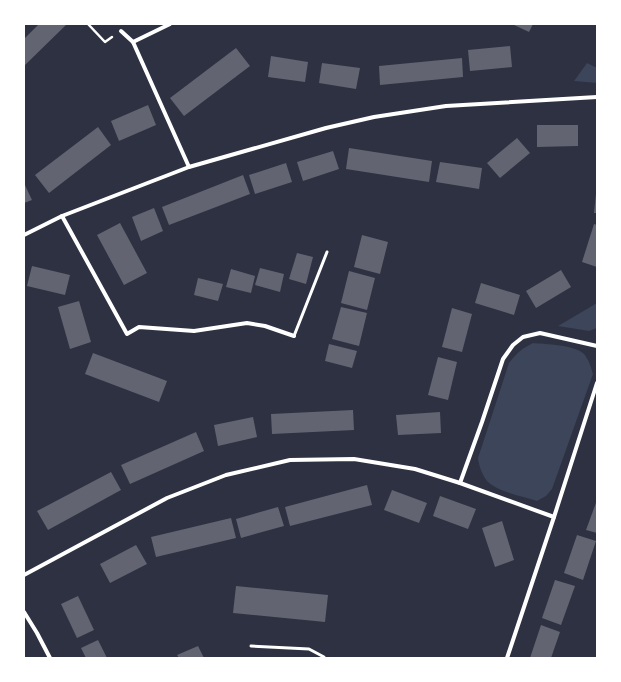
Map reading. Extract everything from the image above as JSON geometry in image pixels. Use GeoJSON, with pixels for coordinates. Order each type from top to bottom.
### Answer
{"type":"FeatureCollection","features":[{"type":"Feature","properties":{"kind":"street"},"geometry":{"type":"LineString","coordinates":[[133,42],[170,24]]}},
{"type":"Feature","properties":{"kind":"street"},"geometry":{"type":"LineString","coordinates":[[121,31],[133,42],[189,167]]}},
{"type":"Feature","properties":{"kind":"street"},"geometry":{"type":"LineString","coordinates":[[24,235],[62,216],[189,167],[326,128],[374,117],[446,106],[597,97]]}},
{"type":"Feature","properties":{"kind":"street"},"geometry":{"type":"LineString","coordinates":[[62,216],[127,334],[139,327],[194,331],[246,323],[265,326],[294,336]]}},
{"type":"Feature","properties":{"kind":"street"},"geometry":{"type":"LineString","coordinates":[[460,483],[503,359],[513,345],[523,337],[540,333],[597,346]]}},
{"type":"Feature","properties":{"kind":"street"},"geometry":{"type":"LineString","coordinates":[[507,658],[597,383]]}},
{"type":"Feature","properties":{"kind":"street"},"geometry":{"type":"LineString","coordinates":[[24,575],[167,498],[226,475],[290,460],[354,459],[415,469],[460,483],[554,517]]}},
{"type":"Feature","properties":{"kind":"street"},"geometry":{"type":"LineString","coordinates":[[24,612],[50,658]]}},
{"type":"Feature","properties":{"kind":"lane"},"geometry":{"type":"LineString","coordinates":[[294,336],[327,252]]}},
{"type":"Feature","properties":{"kind":"lane"},"geometry":{"type":"LineString","coordinates":[[251,646],[309,648],[324,658]]}},
{"type":"Feature","properties":{"kind":"path"},"geometry":{"type":"LineString","coordinates":[[88,24],[105,42],[121,31]]}},
{"type":"Feature","properties":{"kind":"shaded area"},"geometry":{"type":"Polygon","coordinates":[[[587,63],[597,68],[597,83],[574,81],[587,63]]]}},
{"type":"Feature","properties":{"kind":"shaded area"},"geometry":{"type":"Polygon","coordinates":[[[597,303],[597,328],[589,331],[558,326],[597,303]]]}},
{"type":"Feature","properties":{"kind":"shaded area"},"geometry":{"type":"Polygon","coordinates":[[[533,343],[568,347],[580,351],[584,354],[591,366],[593,374],[552,489],[546,496],[537,501],[504,491],[492,485],[484,476],[478,458],[509,363],[514,356],[525,347],[533,343]]]}},
{"type":"Feature","properties":{"kind":"building"},"geometry":{"type":"Polygon","coordinates":[[[39,24],[67,24],[24,66],[24,39],[39,24]]]}},
{"type":"Feature","properties":{"kind":"building"},"geometry":{"type":"Polygon","coordinates":[[[512,24],[533,24],[529,32],[512,24]]]}},
{"type":"Feature","properties":{"kind":"building"},"geometry":{"type":"Polygon","coordinates":[[[510,46],[512,67],[470,71],[468,50],[510,46]]]}},
{"type":"Feature","properties":{"kind":"building"},"geometry":{"type":"Polygon","coordinates":[[[236,48],[250,66],[184,116],[170,98],[236,48]]]}},
{"type":"Feature","properties":{"kind":"building"},"geometry":{"type":"Polygon","coordinates":[[[271,56],[308,62],[305,82],[268,77],[271,56]]]}},
{"type":"Feature","properties":{"kind":"building"},"geometry":{"type":"Polygon","coordinates":[[[462,58],[463,77],[380,85],[379,66],[462,58]]]}},
{"type":"Feature","properties":{"kind":"building"},"geometry":{"type":"Polygon","coordinates":[[[322,63],[360,68],[356,89],[319,83],[322,63]]]}},
{"type":"Feature","properties":{"kind":"building"},"geometry":{"type":"Polygon","coordinates":[[[148,105],[156,125],[119,141],[111,121],[148,105]]]}},
{"type":"Feature","properties":{"kind":"building"},"geometry":{"type":"Polygon","coordinates":[[[537,125],[578,125],[578,146],[537,147],[537,125]]]}},
{"type":"Feature","properties":{"kind":"building"},"geometry":{"type":"Polygon","coordinates":[[[98,127],[111,145],[49,193],[35,175],[98,127]]]}},
{"type":"Feature","properties":{"kind":"building"},"geometry":{"type":"Polygon","coordinates":[[[517,138],[530,153],[500,178],[487,163],[517,138]]]}},
{"type":"Feature","properties":{"kind":"building"},"geometry":{"type":"Polygon","coordinates":[[[349,148],[432,161],[429,182],[346,169],[349,148]]]}},
{"type":"Feature","properties":{"kind":"building"},"geometry":{"type":"Polygon","coordinates":[[[333,151],[339,169],[303,181],[297,162],[333,151]]]}},
{"type":"Feature","properties":{"kind":"building"},"geometry":{"type":"Polygon","coordinates":[[[440,162],[482,168],[479,189],[436,182],[440,162]]]}},
{"type":"Feature","properties":{"kind":"building"},"geometry":{"type":"Polygon","coordinates":[[[286,163],[292,182],[255,194],[249,175],[286,163]]]}},
{"type":"Feature","properties":{"kind":"building"},"geometry":{"type":"Polygon","coordinates":[[[243,175],[250,194],[169,225],[162,207],[243,175]]]}},
{"type":"Feature","properties":{"kind":"building"},"geometry":{"type":"Polygon","coordinates":[[[24,183],[32,200],[24,203],[24,183]]]}},
{"type":"Feature","properties":{"kind":"building"},"geometry":{"type":"Polygon","coordinates":[[[596,194],[597,213],[594,213],[596,194]]]}},
{"type":"Feature","properties":{"kind":"building"},"geometry":{"type":"Polygon","coordinates":[[[154,208],[163,231],[141,241],[132,217],[154,208]]]}},
{"type":"Feature","properties":{"kind":"building"},"geometry":{"type":"Polygon","coordinates":[[[120,223],[147,273],[124,285],[97,235],[120,223]]]}},
{"type":"Feature","properties":{"kind":"building"},"geometry":{"type":"Polygon","coordinates":[[[594,224],[597,225],[597,267],[582,262],[594,224]]]}},
{"type":"Feature","properties":{"kind":"building"},"geometry":{"type":"Polygon","coordinates":[[[362,235],[388,242],[380,274],[354,267],[362,235]]]}},
{"type":"Feature","properties":{"kind":"building"},"geometry":{"type":"Polygon","coordinates":[[[297,253],[313,257],[306,284],[289,279],[297,253]]]}},
{"type":"Feature","properties":{"kind":"building"},"geometry":{"type":"Polygon","coordinates":[[[32,266],[70,275],[65,295],[27,286],[32,266]]]}},
{"type":"Feature","properties":{"kind":"building"},"geometry":{"type":"Polygon","coordinates":[[[260,268],[284,274],[280,292],[255,285],[260,268]]]}},
{"type":"Feature","properties":{"kind":"building"},"geometry":{"type":"Polygon","coordinates":[[[231,269],[255,276],[251,293],[226,287],[231,269]]]}},
{"type":"Feature","properties":{"kind":"building"},"geometry":{"type":"Polygon","coordinates":[[[561,270],[571,287],[536,308],[526,291],[561,270]]]}},
{"type":"Feature","properties":{"kind":"building"},"geometry":{"type":"Polygon","coordinates":[[[349,271],[375,278],[367,310],[341,303],[349,271]]]}},
{"type":"Feature","properties":{"kind":"building"},"geometry":{"type":"Polygon","coordinates":[[[198,278],[223,284],[218,301],[194,295],[198,278]]]}},
{"type":"Feature","properties":{"kind":"building"},"geometry":{"type":"Polygon","coordinates":[[[481,283],[520,295],[514,315],[475,303],[481,283]]]}},
{"type":"Feature","properties":{"kind":"building"},"geometry":{"type":"Polygon","coordinates":[[[79,301],[91,342],[70,349],[58,307],[79,301]]]}},
{"type":"Feature","properties":{"kind":"building"},"geometry":{"type":"Polygon","coordinates":[[[341,307],[367,313],[359,346],[332,339],[341,307]]]}},
{"type":"Feature","properties":{"kind":"building"},"geometry":{"type":"Polygon","coordinates":[[[452,308],[472,314],[462,352],[442,347],[452,308]]]}},
{"type":"Feature","properties":{"kind":"building"},"geometry":{"type":"Polygon","coordinates":[[[329,344],[357,351],[352,368],[325,361],[329,344]]]}},
{"type":"Feature","properties":{"kind":"building"},"geometry":{"type":"Polygon","coordinates":[[[93,353],[167,381],[159,402],[85,374],[93,353]]]}},
{"type":"Feature","properties":{"kind":"building"},"geometry":{"type":"Polygon","coordinates":[[[438,357],[457,362],[448,400],[428,395],[438,357]]]}},
{"type":"Feature","properties":{"kind":"building"},"geometry":{"type":"Polygon","coordinates":[[[353,410],[354,430],[272,434],[271,414],[353,410]]]}},
{"type":"Feature","properties":{"kind":"building"},"geometry":{"type":"Polygon","coordinates":[[[440,412],[441,433],[398,435],[396,415],[440,412]]]}},
{"type":"Feature","properties":{"kind":"building"},"geometry":{"type":"Polygon","coordinates":[[[253,417],[257,437],[218,446],[214,425],[253,417]]]}},
{"type":"Feature","properties":{"kind":"building"},"geometry":{"type":"Polygon","coordinates":[[[196,432],[204,451],[130,484],[121,465],[196,432]]]}},
{"type":"Feature","properties":{"kind":"building"},"geometry":{"type":"Polygon","coordinates":[[[111,472],[121,490],[48,530],[37,511],[111,472]]]}},
{"type":"Feature","properties":{"kind":"building"},"geometry":{"type":"Polygon","coordinates":[[[367,485],[372,505],[290,526],[285,507],[367,485]]]}},
{"type":"Feature","properties":{"kind":"building"},"geometry":{"type":"Polygon","coordinates":[[[392,490],[427,503],[419,523],[384,510],[392,490]]]}},
{"type":"Feature","properties":{"kind":"building"},"geometry":{"type":"Polygon","coordinates":[[[440,496],[476,509],[468,529],[433,516],[440,496]]]}},
{"type":"Feature","properties":{"kind":"building"},"geometry":{"type":"Polygon","coordinates":[[[597,500],[597,533],[586,530],[597,500]]]}},
{"type":"Feature","properties":{"kind":"building"},"geometry":{"type":"Polygon","coordinates":[[[278,507],[284,526],[241,538],[236,519],[278,507]]]}},
{"type":"Feature","properties":{"kind":"building"},"geometry":{"type":"Polygon","coordinates":[[[231,518],[236,538],[156,557],[151,537],[231,518]]]}},
{"type":"Feature","properties":{"kind":"building"},"geometry":{"type":"Polygon","coordinates":[[[502,521],[514,560],[495,567],[482,528],[502,521]]]}},
{"type":"Feature","properties":{"kind":"building"},"geometry":{"type":"Polygon","coordinates":[[[577,535],[596,541],[583,580],[564,573],[577,535]]]}},
{"type":"Feature","properties":{"kind":"building"},"geometry":{"type":"Polygon","coordinates":[[[136,545],[147,564],[110,583],[100,564],[136,545]]]}},
{"type":"Feature","properties":{"kind":"building"},"geometry":{"type":"Polygon","coordinates":[[[555,580],[575,586],[561,625],[542,618],[555,580]]]}},
{"type":"Feature","properties":{"kind":"building"},"geometry":{"type":"Polygon","coordinates":[[[236,586],[328,595],[325,622],[233,613],[236,586]]]}},
{"type":"Feature","properties":{"kind":"building"},"geometry":{"type":"Polygon","coordinates":[[[78,596],[94,630],[77,638],[61,604],[78,596]]]}},
{"type":"Feature","properties":{"kind":"building"},"geometry":{"type":"Polygon","coordinates":[[[541,625],[560,632],[551,658],[530,658],[541,625]]]}},
{"type":"Feature","properties":{"kind":"building"},"geometry":{"type":"Polygon","coordinates":[[[98,640],[107,658],[86,658],[81,648],[98,640]]]}},
{"type":"Feature","properties":{"kind":"building"},"geometry":{"type":"Polygon","coordinates":[[[198,646],[204,658],[179,658],[177,655],[198,646]]]}}]}
